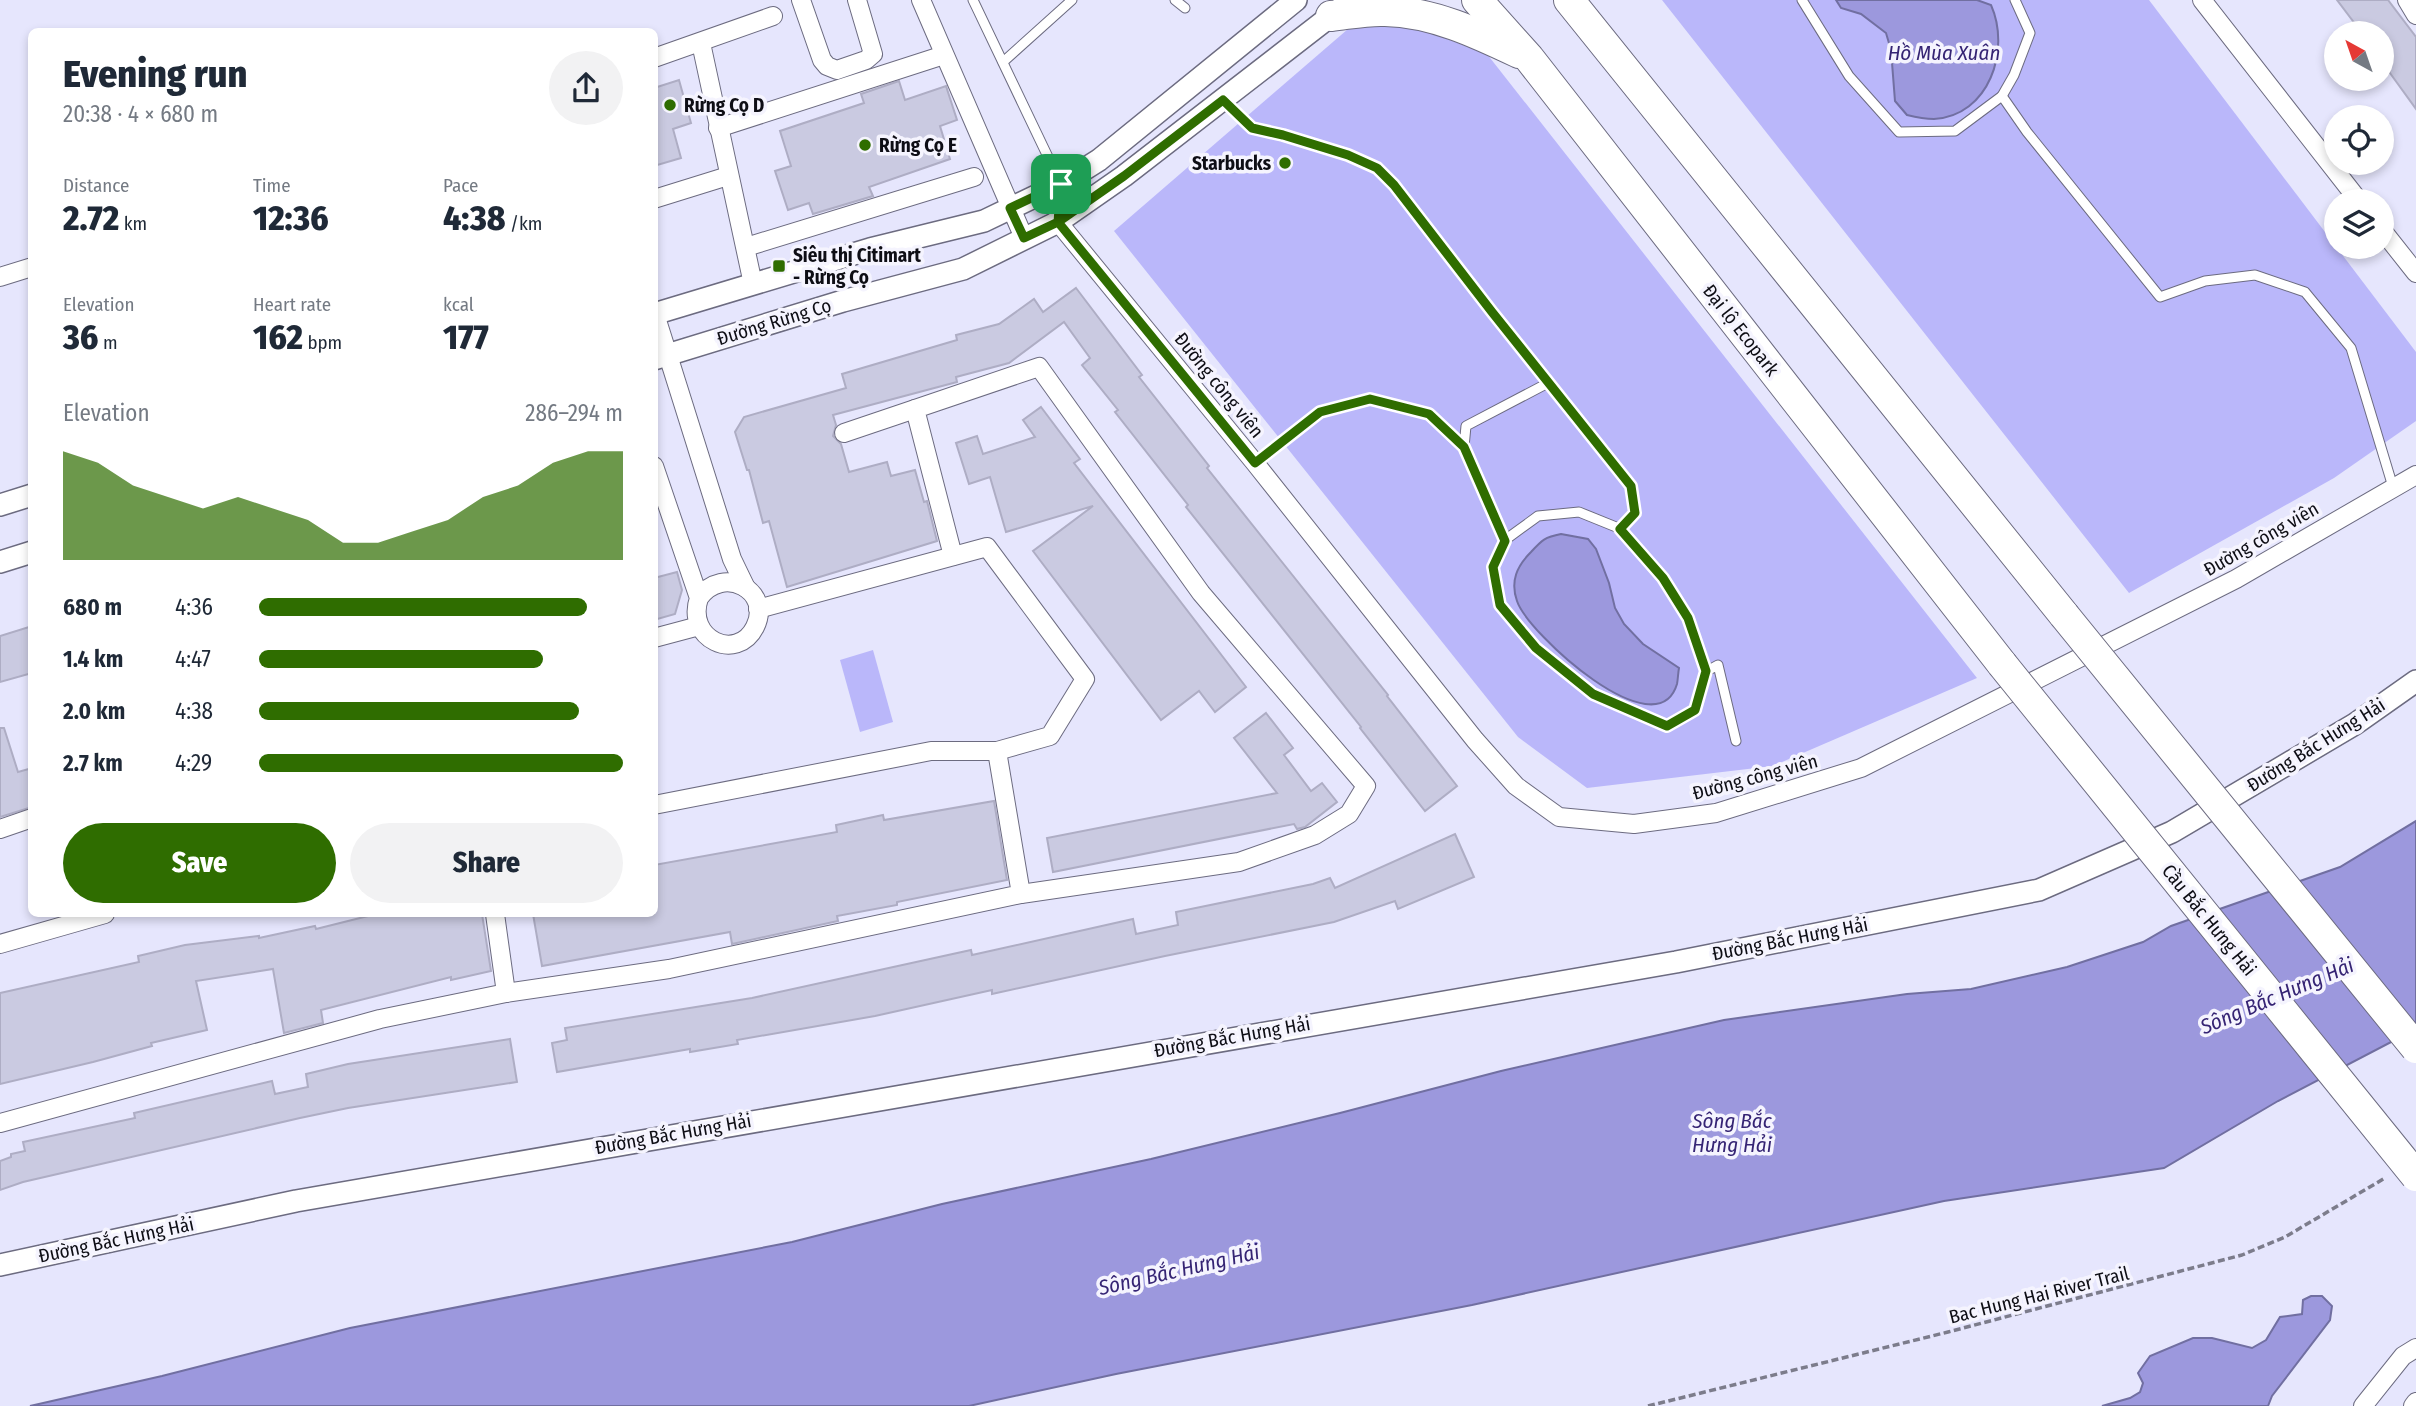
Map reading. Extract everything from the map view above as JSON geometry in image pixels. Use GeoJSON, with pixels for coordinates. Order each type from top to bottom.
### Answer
{"type":"FeatureCollection","features":[{"type":"Feature","properties":{"kind":"highway","name":"Đại lộ Ecopark"},"geometry":{"type":"LineString","coordinates":[[1476,0],[1528,58],[2002,664]]}},
{"type":"Feature","properties":{"kind":"highway"},"geometry":{"type":"LineString","coordinates":[[1572,2],[2416,1048]]}},
{"type":"Feature","properties":{"kind":"highway"},"geometry":{"type":"LineString","coordinates":[[1341,8],[1420,16],[1462,27],[1528,58]]}},
{"type":"Feature","properties":{"kind":"highway","name":"Cầu Bắc Hưng Hải"},"geometry":{"type":"LineString","coordinates":[[2002,664],[2404,1175]]}},
{"type":"Feature","properties":{"kind":"street"},"geometry":{"type":"LineString","coordinates":[[802,0],[821,60],[837,70],[866,60],[873,54],[857,0]]}},
{"type":"Feature","properties":{"kind":"street"},"geometry":{"type":"LineString","coordinates":[[920,0],[1024,238]]}},
{"type":"Feature","properties":{"kind":"street"},"geometry":{"type":"LineString","coordinates":[[658,313],[870,249],[984,221],[1061,184],[1099,160],[1296,0]]}},
{"type":"Feature","properties":{"kind":"street"},"geometry":{"type":"LineString","coordinates":[[2202,0],[2350,189]]}},
{"type":"Feature","properties":{"kind":"street"},"geometry":{"type":"LineString","coordinates":[[2407,0],[2416,15]]}},
{"type":"Feature","properties":{"kind":"street","name":"Đường Rừng Cọ"},"geometry":{"type":"LineString","coordinates":[[661,357],[844,301],[963,269],[1058,222],[1124,176],[1341,8]]}},
{"type":"Feature","properties":{"kind":"street"},"geometry":{"type":"LineString","coordinates":[[658,57],[773,16]]}},
{"type":"Feature","properties":{"kind":"street"},"geometry":{"type":"LineString","coordinates":[[701,43],[728,176],[754,284]]}},
{"type":"Feature","properties":{"kind":"street"},"geometry":{"type":"LineString","coordinates":[[718,128],[944,55]]}},
{"type":"Feature","properties":{"kind":"street"},"geometry":{"type":"LineString","coordinates":[[658,198],[728,176]]}},
{"type":"Feature","properties":{"kind":"street"},"geometry":{"type":"LineString","coordinates":[[746,247],[974,177]]}},
{"type":"Feature","properties":{"kind":"street"},"geometry":{"type":"LineString","coordinates":[[1058,222],[1061,184]]}},
{"type":"Feature","properties":{"kind":"street","name":"Đường công viên"},"geometry":{"type":"LineString","coordinates":[[1058,222],[1255,463],[1475,740],[1516,786],[1559,817],[1634,824],[1716,813],[1861,768],[2236,579],[2416,475]]}},
{"type":"Feature","properties":{"kind":"street"},"geometry":{"type":"LineString","coordinates":[[2394,245],[2416,273]]}},
{"type":"Feature","properties":{"kind":"street"},"geometry":{"type":"LineString","coordinates":[[0,277],[28,268]]}},
{"type":"Feature","properties":{"kind":"street"},"geometry":{"type":"LineString","coordinates":[[658,336],[661,357],[732,559],[746,588],[756,601],[758,609],[755,626],[750,634],[735,643],[718,643],[703,634],[699,626],[696,617],[699,598],[658,478]]}},
{"type":"Feature","properties":{"kind":"street"},"geometry":{"type":"LineString","coordinates":[[0,1123],[380,1019],[506,993],[669,969],[1021,894],[1239,862],[1315,835],[1349,814],[1366,786],[1201,593],[1039,367],[844,433]]}},
{"type":"Feature","properties":{"kind":"street"},"geometry":{"type":"LineString","coordinates":[[915,409],[953,556]]}},
{"type":"Feature","properties":{"kind":"street"},"geometry":{"type":"LineString","coordinates":[[0,505],[28,496]]}},
{"type":"Feature","properties":{"kind":"street"},"geometry":{"type":"LineString","coordinates":[[658,804],[931,751],[997,751],[1050,736],[1085,678],[987,547],[758,609]]}},
{"type":"Feature","properties":{"kind":"street"},"geometry":{"type":"LineString","coordinates":[[0,562],[28,553]]}},
{"type":"Feature","properties":{"kind":"street"},"geometry":{"type":"LineString","coordinates":[[699,598],[717,583],[732,582],[746,588]]}},
{"type":"Feature","properties":{"kind":"street"},"geometry":{"type":"LineString","coordinates":[[658,637],[699,626]]}},
{"type":"Feature","properties":{"kind":"street","name":"Đường Bắc Hưng Hải"},"geometry":{"type":"LineString","coordinates":[[0,1265],[296,1201],[1676,962],[2039,890],[2172,832],[2355,724],[2416,681]]}},
{"type":"Feature","properties":{"kind":"street"},"geometry":{"type":"LineString","coordinates":[[997,751],[1021,894]]}},
{"type":"Feature","properties":{"kind":"street"},"geometry":{"type":"LineString","coordinates":[[0,829],[28,819]]}},
{"type":"Feature","properties":{"kind":"street"},"geometry":{"type":"LineString","coordinates":[[0,944],[94,917]]}},
{"type":"Feature","properties":{"kind":"street"},"geometry":{"type":"LineString","coordinates":[[495,917],[506,993]]}},
{"type":"Feature","properties":{"kind":"street"},"geometry":{"type":"LineString","coordinates":[[2363,1406],[2403,1356],[2416,1348]]}},
{"type":"Feature","properties":{"kind":"lane"},"geometry":{"type":"LineString","coordinates":[[973,0],[1061,184]]}},
{"type":"Feature","properties":{"kind":"lane"},"geometry":{"type":"LineString","coordinates":[[1003,62],[1072,0]]}},
{"type":"Feature","properties":{"kind":"lane"},"geometry":{"type":"LineString","coordinates":[[1175,0],[1185,8]]}},
{"type":"Feature","properties":{"kind":"lane"},"geometry":{"type":"LineString","coordinates":[[1802,0],[1849,76],[1899,132],[1955,131],[2002,96],[2014,75],[2030,33],[2015,0]]}},
{"type":"Feature","properties":{"kind":"lane"},"geometry":{"type":"LineString","coordinates":[[2002,96],[2027,132],[2160,297],[2205,281],[2255,275],[2305,292],[2351,348],[2393,487]]}},
{"type":"Feature","properties":{"kind":"lane"},"geometry":{"type":"LineString","coordinates":[[1223,100],[1252,128],[1332,149],[1377,168],[1394,185],[1631,486],[1635,513],[1620,529]]}},
{"type":"Feature","properties":{"kind":"lane"},"geometry":{"type":"LineString","coordinates":[[1464,447],[1466,426],[1548,383]]}},
{"type":"Feature","properties":{"kind":"lane"},"geometry":{"type":"LineString","coordinates":[[1255,463],[1320,412],[1370,399],[1429,414],[1464,447],[1505,541]]}},
{"type":"Feature","properties":{"kind":"lane"},"geometry":{"type":"LineString","coordinates":[[1579,512],[1620,529],[1663,578],[1688,618],[1706,671],[1695,710],[1667,726],[1593,694],[1536,648],[1500,605],[1493,567],[1505,541],[1538,516],[1579,512]]}},
{"type":"Feature","properties":{"kind":"lane"},"geometry":{"type":"LineString","coordinates":[[1706,671],[1718,665],[1736,741]]}},
{"type":"Feature","properties":{"kind":"path","name":"Bac Hung Hai River Trail"},"geometry":{"type":"LineString","coordinates":[[1648,1406],[2242,1255],[2285,1237],[2404,1175]]}},
{"type":"Feature","properties":{"kind":"shaded area"},"geometry":{"type":"Polygon","coordinates":[[[1662,0],[2149,0],[2324,231],[2324,259],[2345,259],[2416,352],[2416,421],[2334,478],[2129,593],[1662,0]]]}},
{"type":"Feature","properties":{"kind":"shaded area"},"geometry":{"type":"Polygon","coordinates":[[[1402,22],[1487,54],[1977,678],[1773,766],[1587,788],[1518,737],[1114,231],[1348,29],[1402,22]]]}},
{"type":"Feature","properties":{"kind":"shaded area"},"geometry":{"type":"Polygon","coordinates":[[[873,650],[893,722],[860,732],[840,660],[873,650]]]}},
{"type":"Feature","properties":{"kind":"water","name":"Hồ Mùa Xuân"},"geometry":{"type":"Polygon","coordinates":[[[1836,0],[1977,0],[1991,5],[1997,23],[1998,41],[1991,78],[1969,106],[1953,115],[1934,119],[1907,115],[1895,101],[1891,50],[1886,33],[1861,14],[1841,8],[1836,0]]]}},
{"type":"Feature","properties":{"kind":"water"},"geometry":{"type":"Polygon","coordinates":[[[1561,534],[1588,539],[1596,549],[1615,608],[1624,624],[1643,644],[1679,668],[1677,684],[1665,701],[1645,704],[1620,696],[1567,659],[1526,617],[1517,601],[1514,587],[1519,568],[1541,542],[1561,534]]]}},
{"type":"Feature","properties":{"kind":"water","name":"Sông Bắc Hưng Hải"},"geometry":{"type":"Polygon","coordinates":[[[2416,821],[2416,1029],[2278,1101],[2164,1168],[1944,1201],[1472,1305],[1116,1374],[969,1406],[30,1406],[162,1376],[350,1328],[792,1242],[942,1204],[1151,1159],[1501,1071],[1724,1020],[1907,994],[1971,989],[2067,967],[2143,942],[2171,926],[2340,867],[2416,821]]]}},
{"type":"Feature","properties":{"kind":"water"},"geometry":{"type":"Polygon","coordinates":[[[2311,1296],[2322,1296],[2332,1306],[2330,1320],[2272,1396],[2268,1406],[2102,1406],[2130,1398],[2140,1392],[2143,1383],[2138,1373],[2150,1356],[2193,1338],[2212,1338],[2252,1348],[2266,1340],[2280,1317],[2302,1314],[2303,1300],[2311,1296]]]}},
{"type":"Feature","properties":{"kind":"building"},"geometry":{"type":"Polygon","coordinates":[[[2337,0],[2388,0],[2416,37],[2416,109],[2394,79],[2394,21],[2353,21],[2337,0]]]}},
{"type":"Feature","properties":{"kind":"building","name":"Rừng Cọ D"},"geometry":{"type":"Polygon","coordinates":[[[679,80],[691,123],[673,129],[681,158],[658,165],[658,87],[679,80]]]}},
{"type":"Feature","properties":{"kind":"building","name":"Rừng Cọ E"},"geometry":{"type":"Polygon","coordinates":[[[899,81],[905,100],[946,86],[957,120],[940,126],[950,159],[869,187],[873,196],[813,214],[809,203],[788,210],[775,171],[791,166],[780,131],[864,103],[861,94],[899,81]]]}},
{"type":"Feature","properties":{"kind":"building"},"geometry":{"type":"Polygon","coordinates":[[[1076,288],[1142,375],[1139,377],[1209,466],[1207,468],[1457,786],[1425,811],[1186,507],[1188,505],[1115,412],[1118,410],[1082,365],[1090,358],[1064,322],[1009,363],[956,377],[957,382],[833,415],[836,425],[833,436],[841,444],[849,472],[887,462],[891,476],[915,470],[924,502],[927,501],[937,541],[787,587],[769,521],[763,523],[749,470],[735,432],[744,417],[846,388],[842,374],[957,340],[956,335],[999,324],[1034,299],[1043,312],[1076,288]]]}},
{"type":"Feature","properties":{"kind":"building"},"geometry":{"type":"Polygon","coordinates":[[[1041,407],[1080,459],[1074,463],[1246,687],[1215,712],[1199,691],[1161,720],[1033,551],[1093,506],[1006,532],[990,477],[969,484],[956,443],[977,436],[983,454],[1035,437],[1023,420],[1041,407]]]}},
{"type":"Feature","properties":{"kind":"building"},"geometry":{"type":"Polygon","coordinates":[[[677,572],[682,590],[675,614],[658,619],[658,577],[677,572]]]}},
{"type":"Feature","properties":{"kind":"building"},"geometry":{"type":"Polygon","coordinates":[[[28,627],[28,674],[0,682],[0,636],[28,627]]]}},
{"type":"Feature","properties":{"kind":"building"},"geometry":{"type":"Polygon","coordinates":[[[1266,713],[1293,748],[1284,755],[1311,791],[1322,783],[1337,802],[1305,827],[1297,829],[1294,824],[1053,872],[1047,838],[1277,793],[1234,738],[1266,713]]]}},
{"type":"Feature","properties":{"kind":"building"},"geometry":{"type":"Polygon","coordinates":[[[0,728],[4,728],[18,772],[28,769],[28,808],[0,817],[0,728]]]}},
{"type":"Feature","properties":{"kind":"building"},"geometry":{"type":"Polygon","coordinates":[[[994,801],[1007,880],[897,902],[897,905],[837,916],[838,921],[732,944],[730,932],[542,966],[534,917],[658,917],[658,864],[837,832],[836,825],[883,815],[884,820],[994,801]]]}},
{"type":"Feature","properties":{"kind":"building"},"geometry":{"type":"Polygon","coordinates":[[[1455,834],[1474,877],[1398,909],[1395,901],[1334,922],[992,994],[992,990],[875,1016],[737,1040],[738,1044],[690,1052],[690,1049],[557,1072],[552,1043],[567,1040],[565,1028],[752,998],[971,950],[972,955],[1133,919],[1136,934],[1178,925],[1176,912],[1313,884],[1330,878],[1335,888],[1455,834]]]}},
{"type":"Feature","properties":{"kind":"building"},"geometry":{"type":"Polygon","coordinates":[[[364,917],[482,917],[491,971],[451,980],[451,977],[321,1010],[323,1023],[284,1033],[273,969],[196,981],[207,1030],[151,1043],[152,1046],[93,1062],[0,1084],[0,993],[139,962],[138,956],[185,945],[259,938],[315,926],[316,929],[364,917]]]}},
{"type":"Feature","properties":{"kind":"building"},"geometry":{"type":"Polygon","coordinates":[[[510,1039],[517,1082],[300,1118],[23,1182],[0,1190],[0,1161],[11,1157],[11,1154],[25,1151],[23,1142],[135,1118],[134,1113],[272,1081],[275,1094],[308,1087],[306,1074],[348,1064],[510,1039]]]}},
{"type":"Feature","properties":{"kind":"place","name":"Rừng Cọ D"},"geometry":{"type":"Point","coordinates":[670,105]}},
{"type":"Feature","properties":{"kind":"place","name":"Rừng Cọ E"},"geometry":{"type":"Point","coordinates":[865,145]}},
{"type":"Feature","properties":{"kind":"place","name":"Starbucks"},"geometry":{"type":"Point","coordinates":[1285,163]}},
{"type":"Feature","properties":{"kind":"place","name":"Siêu thị Citimart - Rừng Cọ"},"geometry":{"type":"Point","coordinates":[779,266]}},
{"type":"Feature","properties":{"kind":"route"},"geometry":{"type":"LineString","coordinates":[[1061,184],[1010,208],[1024,238],[1058,222],[1255,463],[1320,412],[1370,399],[1429,414],[1464,447],[1505,541],[1493,567],[1500,605],[1536,648],[1593,694],[1667,726],[1695,710],[1706,671],[1688,618],[1663,578],[1620,529],[1635,513],[1631,486],[1394,185],[1377,168],[1332,149],[1252,128],[1223,100],[1124,176],[1058,222],[1061,184]]}}]}
